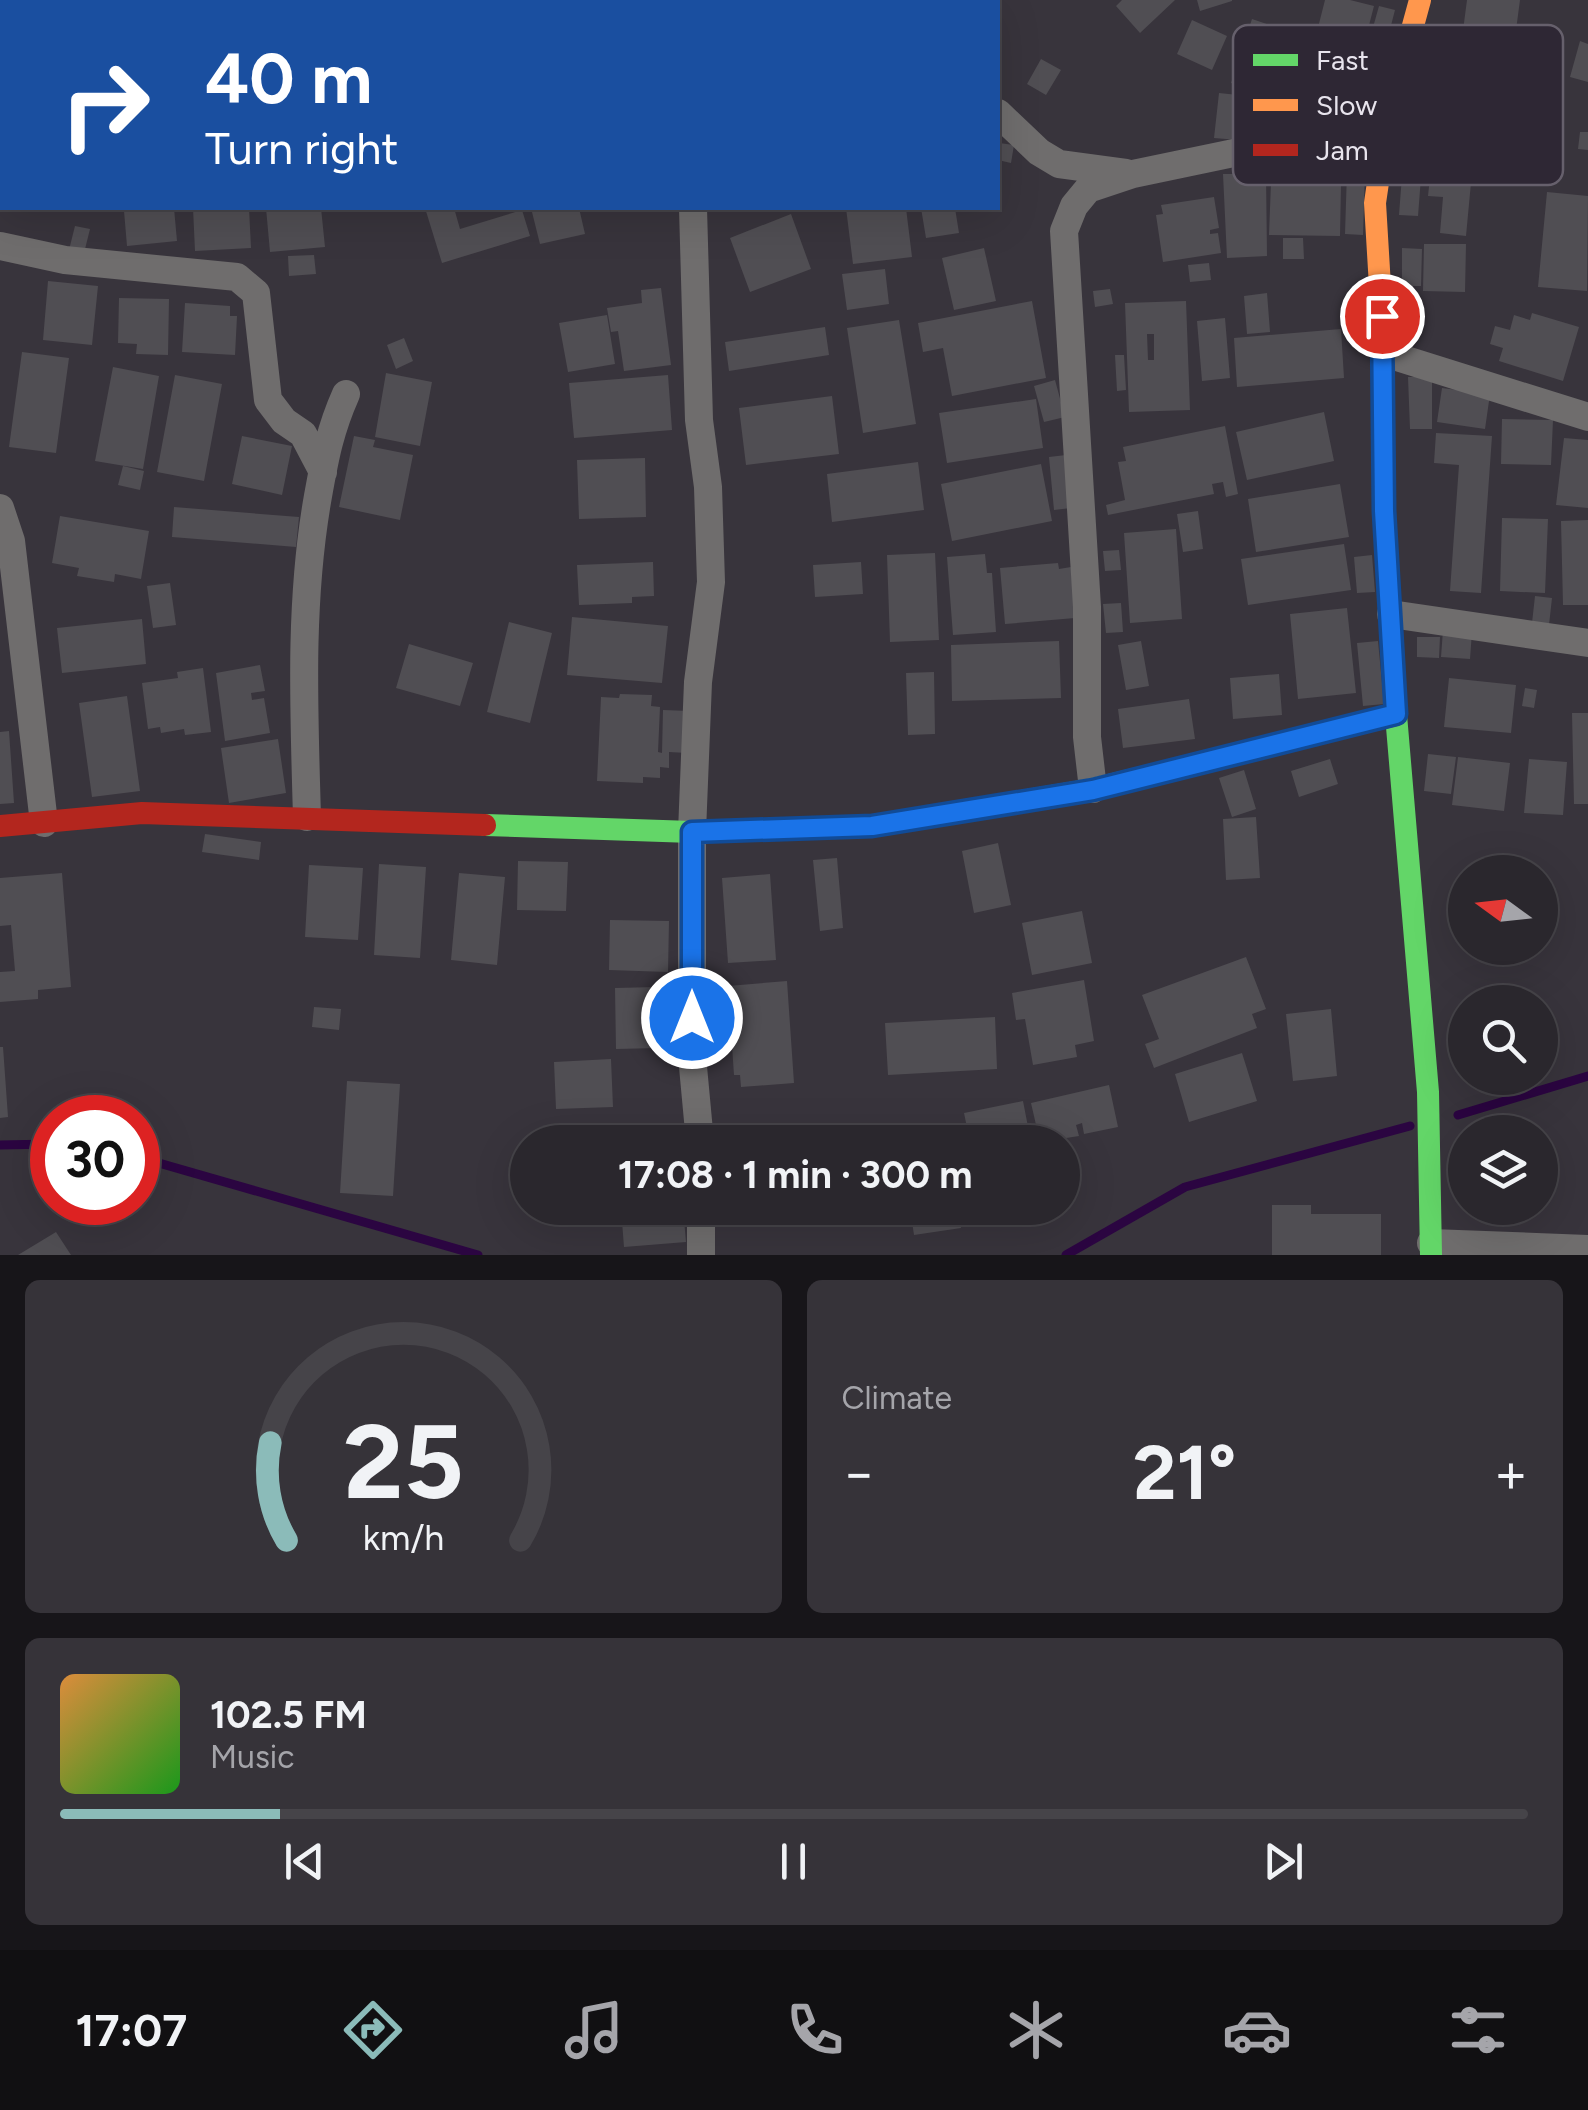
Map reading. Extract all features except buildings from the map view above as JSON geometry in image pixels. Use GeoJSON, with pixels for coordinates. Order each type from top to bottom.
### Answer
{"type":"FeatureCollection","features":[{"type":"Feature","properties":{"kind":"street"},"geometry":{"type":"LineString","coordinates":[[1413,25],[1420,0]]}},
{"type":"Feature","properties":{"kind":"street"},"geometry":{"type":"LineString","coordinates":[[1000,115],[1038,152],[1059,164],[1133,174]]}},
{"type":"Feature","properties":{"kind":"street"},"geometry":{"type":"LineString","coordinates":[[1093,790],[1087,737],[1088,607],[1064,231],[1074,206],[1088,188],[1133,174],[1233,153]]}},
{"type":"Feature","properties":{"kind":"street"},"geometry":{"type":"LineString","coordinates":[[1378,185],[1375,203],[1384,353],[1384,511],[1396,714],[1428,1092],[1431,1249],[1588,1248]]}},
{"type":"Feature","properties":{"kind":"street"},"geometry":{"type":"LineString","coordinates":[[693,210],[699,420],[708,487],[712,582],[698,682],[692,832],[692,1056],[698,1125]]}},
{"type":"Feature","properties":{"kind":"street"},"geometry":{"type":"LineString","coordinates":[[0,246],[65,260],[237,278],[256,293],[268,400],[284,421],[303,434],[322,472]]}},
{"type":"Feature","properties":{"kind":"street"},"geometry":{"type":"LineString","coordinates":[[1384,353],[1588,417]]}},
{"type":"Feature","properties":{"kind":"street"},"geometry":{"type":"LineString","coordinates":[[308,817],[302,646],[307,557],[330,429],[346,394]]}},
{"type":"Feature","properties":{"kind":"street"},"geometry":{"type":"LineString","coordinates":[[0,508],[11,542],[44,823]]}},
{"type":"Feature","properties":{"kind":"street"},"geometry":{"type":"LineString","coordinates":[[1392,614],[1588,644]]}},
{"type":"Feature","properties":{"kind":"street"},"geometry":{"type":"LineString","coordinates":[[0,826],[142,813],[692,832],[872,826],[1093,790],[1396,714]]}},
{"type":"Feature","properties":{"kind":"street"},"geometry":{"type":"LineString","coordinates":[[700,1255],[701,1225]]}},
{"type":"Feature","properties":{"kind":"waterway"},"geometry":{"type":"LineString","coordinates":[[1458,1115],[1588,1076]]}},
{"type":"Feature","properties":{"kind":"waterway"},"geometry":{"type":"LineString","coordinates":[[1066,1255],[1185,1187],[1410,1126]]}},
{"type":"Feature","properties":{"kind":"waterway"},"geometry":{"type":"LineString","coordinates":[[0,1145],[30,1144]]}},
{"type":"Feature","properties":{"kind":"waterway"},"geometry":{"type":"LineString","coordinates":[[160,1163],[478,1255]]}},
{"type":"Feature","properties":{"kind":"traffic: fast"},"geometry":{"type":"LineString","coordinates":[[1388,575],[1428,1092],[1431,1255]]}},
{"type":"Feature","properties":{"kind":"traffic: fast"},"geometry":{"type":"LineString","coordinates":[[485,825],[692,832],[872,826],[1093,789],[1240,753]]}},
{"type":"Feature","properties":{"kind":"traffic: slow"},"geometry":{"type":"LineString","coordinates":[[1413,25],[1420,0]]}},
{"type":"Feature","properties":{"kind":"traffic: slow"},"geometry":{"type":"LineString","coordinates":[[1378,185],[1375,203],[1384,353],[1388,575]]}},
{"type":"Feature","properties":{"kind":"traffic: jam"},"geometry":{"type":"LineString","coordinates":[[1240,753],[1396,715]]}},
{"type":"Feature","properties":{"kind":"traffic: jam"},"geometry":{"type":"LineString","coordinates":[[0,826],[142,813],[485,825]]}},
{"type":"Feature","properties":{"kind":"route"},"geometry":{"type":"LineString","coordinates":[[692,1018],[692,832],[872,826],[1093,790],[1396,714],[1384,511],[1382,316]]}}]}
